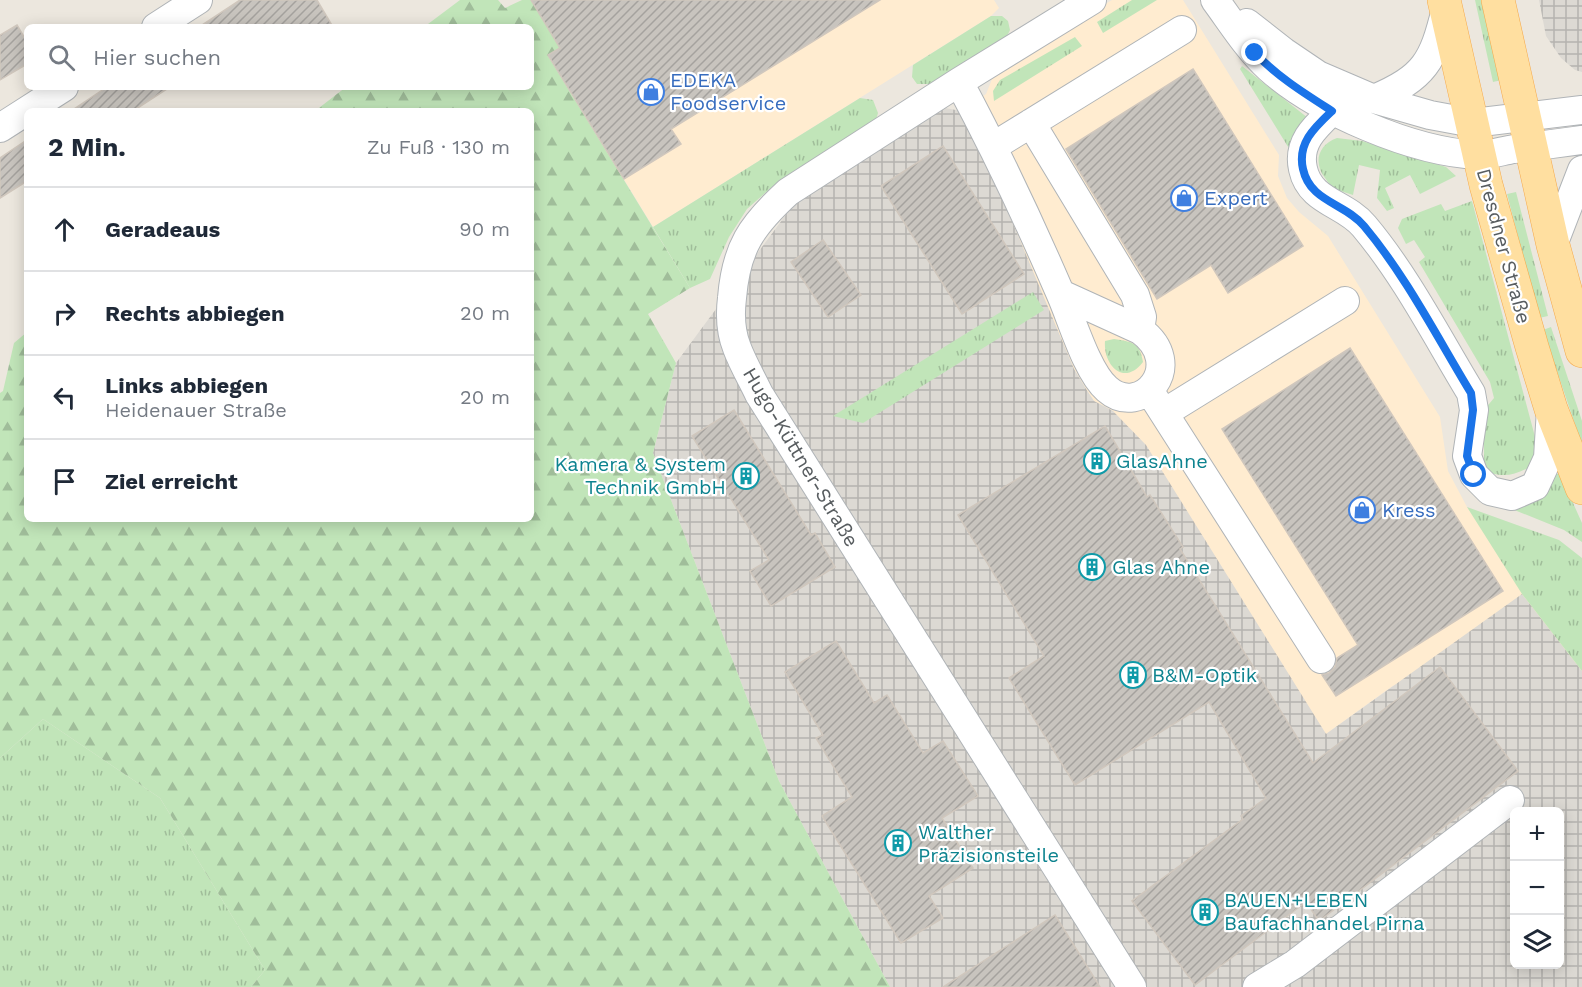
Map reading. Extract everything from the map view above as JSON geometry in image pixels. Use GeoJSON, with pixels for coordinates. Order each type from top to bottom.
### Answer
{"type":"FeatureCollection","features":[{"type":"Feature","properties":{"kind":"main road"},"geometry":{"type":"LineString","coordinates":[[1498,0],[1553,245],[1582,351]]}},
{"type":"Feature","properties":{"kind":"main road","name":"Dresdner Straße"},"geometry":{"type":"LineString","coordinates":[[1445,5],[1486,185],[1551,409],[1582,488]]}},
{"type":"Feature","properties":{"kind":"street"},"geometry":{"type":"LineString","coordinates":[[161,24],[198,0]]}},
{"type":"Feature","properties":{"kind":"street","name":"Hugo-Küttner-Straße"},"geometry":{"type":"LineString","coordinates":[[1092,0],[788,192],[765,213],[750,234],[738,257],[730,311],[736,346],[759,394],[1132,987]]}},
{"type":"Feature","properties":{"kind":"street"},"geometry":{"type":"LineString","coordinates":[[1215,0],[1255,53],[1289,84],[1332,111],[1388,135],[1451,151],[1480,155],[1528,131],[1582,110]]}},
{"type":"Feature","properties":{"kind":"street"},"geometry":{"type":"LineString","coordinates":[[1221,0],[1254,30],[1310,69],[1374,99],[1430,115],[1582,140]]}},
{"type":"Feature","properties":{"kind":"street"},"geometry":{"type":"LineString","coordinates":[[1374,99],[1401,88],[1428,62],[1438,44],[1445,5]]}},
{"type":"Feature","properties":{"kind":"street"},"geometry":{"type":"LineString","coordinates":[[994,146],[1182,30]]}},
{"type":"Feature","properties":{"kind":"street"},"geometry":{"type":"LineString","coordinates":[[959,82],[994,146],[1093,370],[1107,389],[1121,396],[1137,397],[1149,390],[1159,379],[1161,366],[1159,353],[1152,338],[1140,330],[1061,294]]}},
{"type":"Feature","properties":{"kind":"street"},"geometry":{"type":"LineString","coordinates":[[31,108],[59,90]]}},
{"type":"Feature","properties":{"kind":"street"},"geometry":{"type":"LineString","coordinates":[[1332,111],[1310,132],[1303,144],[1302,166],[1306,180],[1311,189],[1322,198],[1354,216],[1363,225],[1389,259],[1471,393],[1473,410],[1467,456],[1474,475],[1490,491],[1512,496],[1535,486],[1548,458],[1551,409]]}},
{"type":"Feature","properties":{"kind":"street"},"geometry":{"type":"LineString","coordinates":[[0,128],[24,113]]}},
{"type":"Feature","properties":{"kind":"street"},"geometry":{"type":"LineString","coordinates":[[1031,123],[1136,294],[1142,317],[1140,330]]}},
{"type":"Feature","properties":{"kind":"street"},"geometry":{"type":"LineString","coordinates":[[1553,245],[1582,170]]}},
{"type":"Feature","properties":{"kind":"street"},"geometry":{"type":"LineString","coordinates":[[1164,414],[1345,301]]}},
{"type":"Feature","properties":{"kind":"street"},"geometry":{"type":"LineString","coordinates":[[1149,390],[1321,659]]}},
{"type":"Feature","properties":{"kind":"street"},"geometry":{"type":"LineString","coordinates":[[1257,987],[1295,964],[1510,800]]}},
{"type":"Feature","properties":{"kind":"shaded area"},"geometry":{"type":"Polygon","coordinates":[[[531,0],[994,0],[999,8],[991,16],[653,227],[548,55],[560,47],[531,0]]]}},
{"type":"Feature","properties":{"kind":"shaded area"},"geometry":{"type":"Polygon","coordinates":[[[1112,0],[1183,0],[1279,155],[1278,176],[1287,198],[1299,212],[1328,236],[1440,417],[1448,471],[1467,507],[1582,671],[1582,987],[1176,987],[1394,685],[1326,734],[1113,411],[1094,401],[1074,369],[961,111],[986,94],[996,69],[1112,0]]]}},
{"type":"Feature","properties":{"kind":"shaded area"},"geometry":{"type":"Polygon","coordinates":[[[1539,0],[1582,0],[1582,72],[1575,70],[1561,58],[1546,36],[1539,0]]]}},
{"type":"Feature","properties":{"kind":"shaded area"},"geometry":{"type":"Polygon","coordinates":[[[940,107],[961,111],[988,164],[1074,369],[1094,401],[1113,411],[1146,445],[1326,734],[1522,594],[1582,671],[1582,987],[890,987],[779,781],[653,453],[676,363],[796,201],[940,107]]]}},
{"type":"Feature","properties":{"kind":"green space"},"geometry":{"type":"Polygon","coordinates":[[[460,0],[498,0],[505,8],[522,0],[531,0],[560,48],[548,56],[690,288],[648,314],[676,363],[653,453],[779,781],[890,987],[251,987],[265,970],[160,798],[43,719],[0,758],[0,393],[3,391],[14,343],[24,335],[24,522],[534,522],[534,108],[319,108],[342,90],[534,90],[534,24],[428,24],[460,0]]]}},
{"type":"Feature","properties":{"kind":"green space"},"geometry":{"type":"Polygon","coordinates":[[[1132,0],[1157,0],[1103,33],[1097,22],[1132,0]]]}},
{"type":"Feature","properties":{"kind":"green space"},"geometry":{"type":"Polygon","coordinates":[[[1475,0],[1483,0],[1501,80],[1493,82],[1475,0]]]}},
{"type":"Feature","properties":{"kind":"green space"},"geometry":{"type":"Polygon","coordinates":[[[991,16],[1002,16],[1008,21],[1010,30],[1005,40],[932,84],[917,84],[912,77],[913,65],[991,16]]]}},
{"type":"Feature","properties":{"kind":"green space"},"geometry":{"type":"Polygon","coordinates":[[[1075,37],[1082,46],[994,101],[993,91],[1000,80],[1075,37]]]}},
{"type":"Feature","properties":{"kind":"green space"},"geometry":{"type":"Polygon","coordinates":[[[1242,66],[1308,118],[1290,150],[1240,69],[1242,66]]]}},
{"type":"Feature","properties":{"kind":"green space"},"geometry":{"type":"Polygon","coordinates":[[[860,98],[873,100],[878,113],[875,123],[773,186],[747,209],[729,237],[710,279],[690,288],[653,227],[860,98]]]}},
{"type":"Feature","properties":{"kind":"green space"},"geometry":{"type":"Polygon","coordinates":[[[1337,138],[1362,141],[1446,167],[1456,176],[1420,194],[1410,175],[1385,188],[1394,208],[1387,211],[1377,198],[1380,170],[1359,165],[1353,195],[1334,188],[1325,178],[1319,166],[1319,155],[1325,145],[1337,138]]]}},
{"type":"Feature","properties":{"kind":"green space"},"geometry":{"type":"Polygon","coordinates":[[[1516,192],[1548,316],[1539,318],[1507,194],[1516,192]]]}},
{"type":"Feature","properties":{"kind":"green space"},"geometry":{"type":"Polygon","coordinates":[[[1472,201],[1538,448],[1532,466],[1510,475],[1487,472],[1484,461],[1484,410],[1494,398],[1490,382],[1419,262],[1425,257],[1414,240],[1406,244],[1398,228],[1402,219],[1441,204],[1445,211],[1472,201]]]}},
{"type":"Feature","properties":{"kind":"green space"},"geometry":{"type":"Polygon","coordinates":[[[1033,292],[1044,310],[863,423],[833,416],[1033,292]]]}},
{"type":"Feature","properties":{"kind":"green space"},"geometry":{"type":"Polygon","coordinates":[[[1551,327],[1582,421],[1582,445],[1543,330],[1551,327]]]}},
{"type":"Feature","properties":{"kind":"green space"},"geometry":{"type":"Polygon","coordinates":[[[1114,339],[1130,342],[1140,350],[1143,362],[1136,369],[1129,373],[1122,373],[1111,365],[1105,350],[1105,341],[1114,339]]]}},
{"type":"Feature","properties":{"kind":"green space"},"geometry":{"type":"Polygon","coordinates":[[[1553,474],[1560,474],[1582,523],[1582,542],[1564,530],[1507,507],[1553,474]]]}},
{"type":"Feature","properties":{"kind":"green space"},"geometry":{"type":"Polygon","coordinates":[[[1467,507],[1559,540],[1582,558],[1582,671],[1522,594],[1467,507]]]}},
{"type":"Feature","properties":{"kind":"green space"},"geometry":{"type":"Polygon","coordinates":[[[43,719],[160,798],[265,970],[251,987],[0,987],[0,758],[43,719]]]}},
{"type":"Feature","properties":{"kind":"building"},"geometry":{"type":"Polygon","coordinates":[[[240,0],[317,0],[331,24],[204,24],[240,0]]]}},
{"type":"Feature","properties":{"kind":"building","name":"EDEKA Foodservice"},"geometry":{"type":"Polygon","coordinates":[[[531,0],[880,0],[671,129],[681,144],[624,179],[548,55],[560,48],[531,0]]]}},
{"type":"Feature","properties":{"kind":"building"},"geometry":{"type":"Polygon","coordinates":[[[17,25],[24,37],[24,66],[0,80],[0,35],[17,25]]]}},
{"type":"Feature","properties":{"kind":"building","name":"Expert"},"geometry":{"type":"Polygon","coordinates":[[[1193,69],[1303,246],[1228,293],[1211,265],[1157,299],[1066,149],[1193,69]]]}},
{"type":"Feature","properties":{"kind":"building"},"geometry":{"type":"Polygon","coordinates":[[[102,90],[165,90],[138,108],[76,108],[102,90]]]}},
{"type":"Feature","properties":{"kind":"building"},"geometry":{"type":"Polygon","coordinates":[[[24,142],[24,183],[0,198],[0,158],[24,142]]]}},
{"type":"Feature","properties":{"kind":"building"},"geometry":{"type":"Polygon","coordinates":[[[943,146],[1024,274],[962,314],[881,186],[943,146]]]}},
{"type":"Feature","properties":{"kind":"building"},"geometry":{"type":"Polygon","coordinates":[[[823,240],[861,295],[828,317],[791,262],[823,240]]]}},
{"type":"Feature","properties":{"kind":"building","name":"Kress"},"geometry":{"type":"Polygon","coordinates":[[[1350,348],[1503,591],[1336,696],[1322,675],[1329,673],[1335,667],[1337,658],[1358,645],[1222,429],[1350,348]]]}},
{"type":"Feature","properties":{"kind":"building","name":"Kamera & System Technik GmbH"},"geometry":{"type":"Polygon","coordinates":[[[734,410],[811,535],[815,533],[835,567],[771,606],[750,571],[769,560],[692,436],[734,410]]]}},
{"type":"Feature","properties":{"kind":"building"},"geometry":{"type":"Polygon","coordinates":[[[1105,426],[1147,497],[1150,495],[1183,547],[1180,549],[1313,763],[1440,667],[1518,771],[1319,921],[1306,902],[1195,985],[1132,901],[1243,819],[1241,816],[1266,798],[1209,702],[1075,785],[1009,678],[1044,656],[958,515],[1105,426]]]}},
{"type":"Feature","properties":{"kind":"building","name":"Walther Präzisionsteile"},"geometry":{"type":"Polygon","coordinates":[[[836,641],[874,703],[887,695],[923,753],[943,741],[978,796],[942,818],[973,868],[929,896],[943,918],[901,943],[822,816],[852,797],[816,738],[823,735],[785,672],[836,641]]]}},
{"type":"Feature","properties":{"kind":"building"},"geometry":{"type":"Polygon","coordinates":[[[1055,915],[1100,987],[943,987],[1055,915]]]}},
{"type":"Feature","properties":{"kind":"place","name":"EDEKA Foodservice"},"geometry":{"type":"Point","coordinates":[651,92]}},
{"type":"Feature","properties":{"kind":"place","name":"Expert"},"geometry":{"type":"Point","coordinates":[1184,198]}},
{"type":"Feature","properties":{"kind":"place","name":"GlasAhne"},"geometry":{"type":"Point","coordinates":[1097,461]}},
{"type":"Feature","properties":{"kind":"place","name":"Kamera & System Technik GmbH"},"geometry":{"type":"Point","coordinates":[746,476]}},
{"type":"Feature","properties":{"kind":"place","name":"Kress"},"geometry":{"type":"Point","coordinates":[1362,510]}},
{"type":"Feature","properties":{"kind":"place","name":"Glas Ahne"},"geometry":{"type":"Point","coordinates":[1092,567]}},
{"type":"Feature","properties":{"kind":"place","name":"B&M-Optik"},"geometry":{"type":"Point","coordinates":[1133,675]}},
{"type":"Feature","properties":{"kind":"place","name":"Walther Präzisionsteile"},"geometry":{"type":"Point","coordinates":[898,843]}},
{"type":"Feature","properties":{"kind":"place","name":"BAUEN+LEBEN Baufachhandel Pirna"},"geometry":{"type":"Point","coordinates":[1205,912]}},
{"type":"Feature","properties":{"kind":"route"},"geometry":{"type":"LineString","coordinates":[[1255,53],[1289,84],[1332,111],[1310,132],[1303,144],[1302,166],[1306,180],[1311,189],[1322,198],[1354,216],[1363,225],[1389,259],[1471,393],[1473,410],[1467,456],[1474,475]]}}]}
